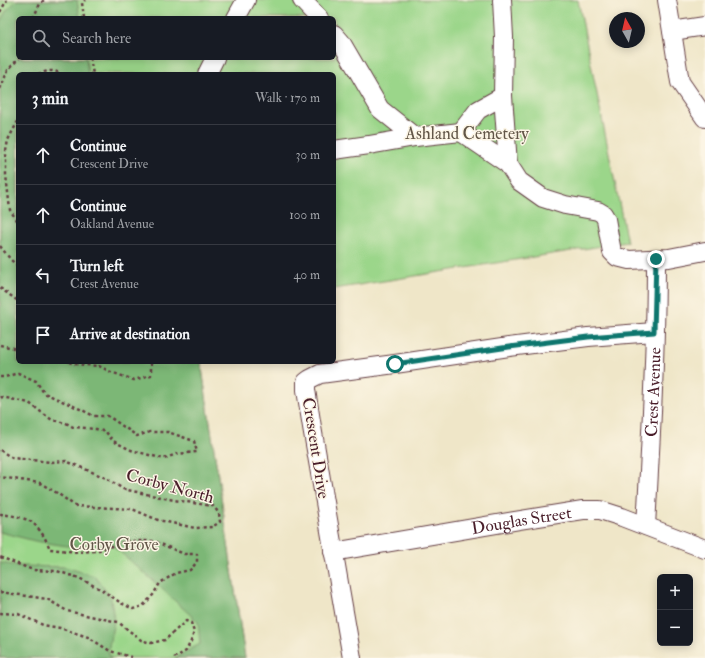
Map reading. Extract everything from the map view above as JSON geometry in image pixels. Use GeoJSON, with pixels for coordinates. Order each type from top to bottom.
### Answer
{"type":"FeatureCollection","features":[{"type":"Feature","properties":{"kind":"street"},"geometry":{"type":"LineString","coordinates":[[237,16],[246,0]]}},
{"type":"Feature","properties":{"kind":"street"},"geometry":{"type":"LineString","coordinates":[[302,0],[317,16]]}},
{"type":"Feature","properties":{"kind":"street"},"geometry":{"type":"LineString","coordinates":[[502,0],[504,37],[503,96],[508,164]]}},
{"type":"Feature","properties":{"kind":"street"},"geometry":{"type":"LineString","coordinates":[[667,0],[680,82],[705,118]]}},
{"type":"Feature","properties":{"kind":"street"},"geometry":{"type":"LineString","coordinates":[[672,31],[705,26]]}},
{"type":"Feature","properties":{"kind":"street"},"geometry":{"type":"LineString","coordinates":[[336,36],[341,42],[380,109],[415,137]]}},
{"type":"Feature","properties":{"kind":"street"},"geometry":{"type":"LineString","coordinates":[[208,72],[214,60]]}},
{"type":"Feature","properties":{"kind":"street"},"geometry":{"type":"LineString","coordinates":[[461,132],[478,110],[503,96]]}},
{"type":"Feature","properties":{"kind":"street"},"geometry":{"type":"LineString","coordinates":[[336,150],[415,137],[461,132],[508,164],[519,181],[542,198],[565,205],[598,211],[603,214],[606,219],[612,252],[617,257],[629,260],[656,259],[705,251]]}},
{"type":"Feature","properties":{"kind":"street","name":"Crest Avenue"},"geometry":{"type":"LineString","coordinates":[[646,526],[652,420],[656,259]]}},
{"type":"Feature","properties":{"kind":"street","name":"Crescent Drive"},"geometry":{"type":"LineString","coordinates":[[352,658],[312,427],[306,382],[320,374],[588,337],[654,332]]}},
{"type":"Feature","properties":{"kind":"street","name":"Douglas Street"},"geometry":{"type":"LineString","coordinates":[[333,552],[582,510],[600,510],[705,549]]}},
{"type":"Feature","properties":{"kind":"path"},"geometry":{"type":"LineString","coordinates":[[0,12],[7,0]]}},
{"type":"Feature","properties":{"kind":"path"},"geometry":{"type":"LineString","coordinates":[[34,16],[40,4],[44,0]]}},
{"type":"Feature","properties":{"kind":"path"},"geometry":{"type":"LineString","coordinates":[[84,16],[82,3],[85,0]]}},
{"type":"Feature","properties":{"kind":"path"},"geometry":{"type":"LineString","coordinates":[[0,89],[8,70],[17,60]]}},
{"type":"Feature","properties":{"kind":"path"},"geometry":{"type":"LineString","coordinates":[[90,60],[93,72]]}},
{"type":"Feature","properties":{"kind":"path"},"geometry":{"type":"LineString","coordinates":[[44,72],[49,70],[59,72]]}},
{"type":"Feature","properties":{"kind":"path"},"geometry":{"type":"LineString","coordinates":[[16,125],[8,140],[6,151],[6,169],[10,210],[16,219]]}},
{"type":"Feature","properties":{"kind":"path"},"geometry":{"type":"LineString","coordinates":[[0,246],[16,264]]}},
{"type":"Feature","properties":{"kind":"path"},"geometry":{"type":"LineString","coordinates":[[0,288],[16,299]]}},
{"type":"Feature","properties":{"kind":"path"},"geometry":{"type":"LineString","coordinates":[[0,345],[16,349]]}},
{"type":"Feature","properties":{"kind":"path"},"geometry":{"type":"LineString","coordinates":[[74,364],[99,366],[134,380],[151,375],[151,364]]}},
{"type":"Feature","properties":{"kind":"path","name":"Corby North"},"geometry":{"type":"LineString","coordinates":[[0,377],[6,377],[18,373],[36,381],[44,393],[94,416],[108,416],[137,436],[150,432],[168,432],[194,442],[198,452],[176,454],[164,459],[131,450],[113,441],[106,432],[96,428],[73,427],[66,423],[52,420],[29,402],[2,397],[0,398]]}},
{"type":"Feature","properties":{"kind":"path","name":"Corby North"},"geometry":{"type":"LineString","coordinates":[[0,450],[12,458],[51,462],[66,461],[106,478],[122,489],[212,506],[220,513],[220,522],[212,527],[195,528],[158,520],[132,509],[75,506],[40,482],[0,477]]}},
{"type":"Feature","properties":{"kind":"path"},"geometry":{"type":"LineString","coordinates":[[0,514],[27,519],[39,529],[50,549],[77,552],[96,551],[127,541],[154,541],[184,554],[197,554],[197,562],[190,570],[176,573],[160,583],[153,596],[143,606],[133,609],[80,578],[57,571],[33,570],[0,557]]}},
{"type":"Feature","properties":{"kind":"path"},"geometry":{"type":"LineString","coordinates":[[0,592],[47,599],[66,611],[118,622],[141,640],[151,643],[165,640],[186,621],[191,623],[194,632],[191,641],[186,651],[174,658]]}},
{"type":"Feature","properties":{"kind":"path"},"geometry":{"type":"LineString","coordinates":[[0,613],[18,614],[43,625],[60,628],[88,637],[110,651],[133,658]]}},
{"type":"Feature","properties":{"kind":"green space","name":"Ashland Cemetery"},"geometry":{"type":"Polygon","coordinates":[[[0,0],[578,0],[627,242],[336,289],[336,72],[16,72],[16,364],[201,364],[245,658],[0,658],[0,0]]]}},
{"type":"Feature","properties":{"kind":"green space","name":"Corby Grove"},"geometry":{"type":"Polygon","coordinates":[[[17,0],[77,0],[80,16],[16,16],[16,60],[86,60],[88,72],[16,72],[16,364],[201,364],[245,658],[175,658],[200,644],[198,622],[112,545],[67,546],[35,541],[0,532],[0,22],[6,11],[17,0]]]}},
{"type":"Feature","properties":{"kind":"green space"},"geometry":{"type":"Polygon","coordinates":[[[0,563],[20,566],[65,567],[95,576],[111,598],[114,621],[108,651],[111,658],[0,658],[0,563]]]}},
{"type":"Feature","properties":{"kind":"route"},"geometry":{"type":"LineString","coordinates":[[395,364],[588,337],[654,332],[656,259]]}}]}
